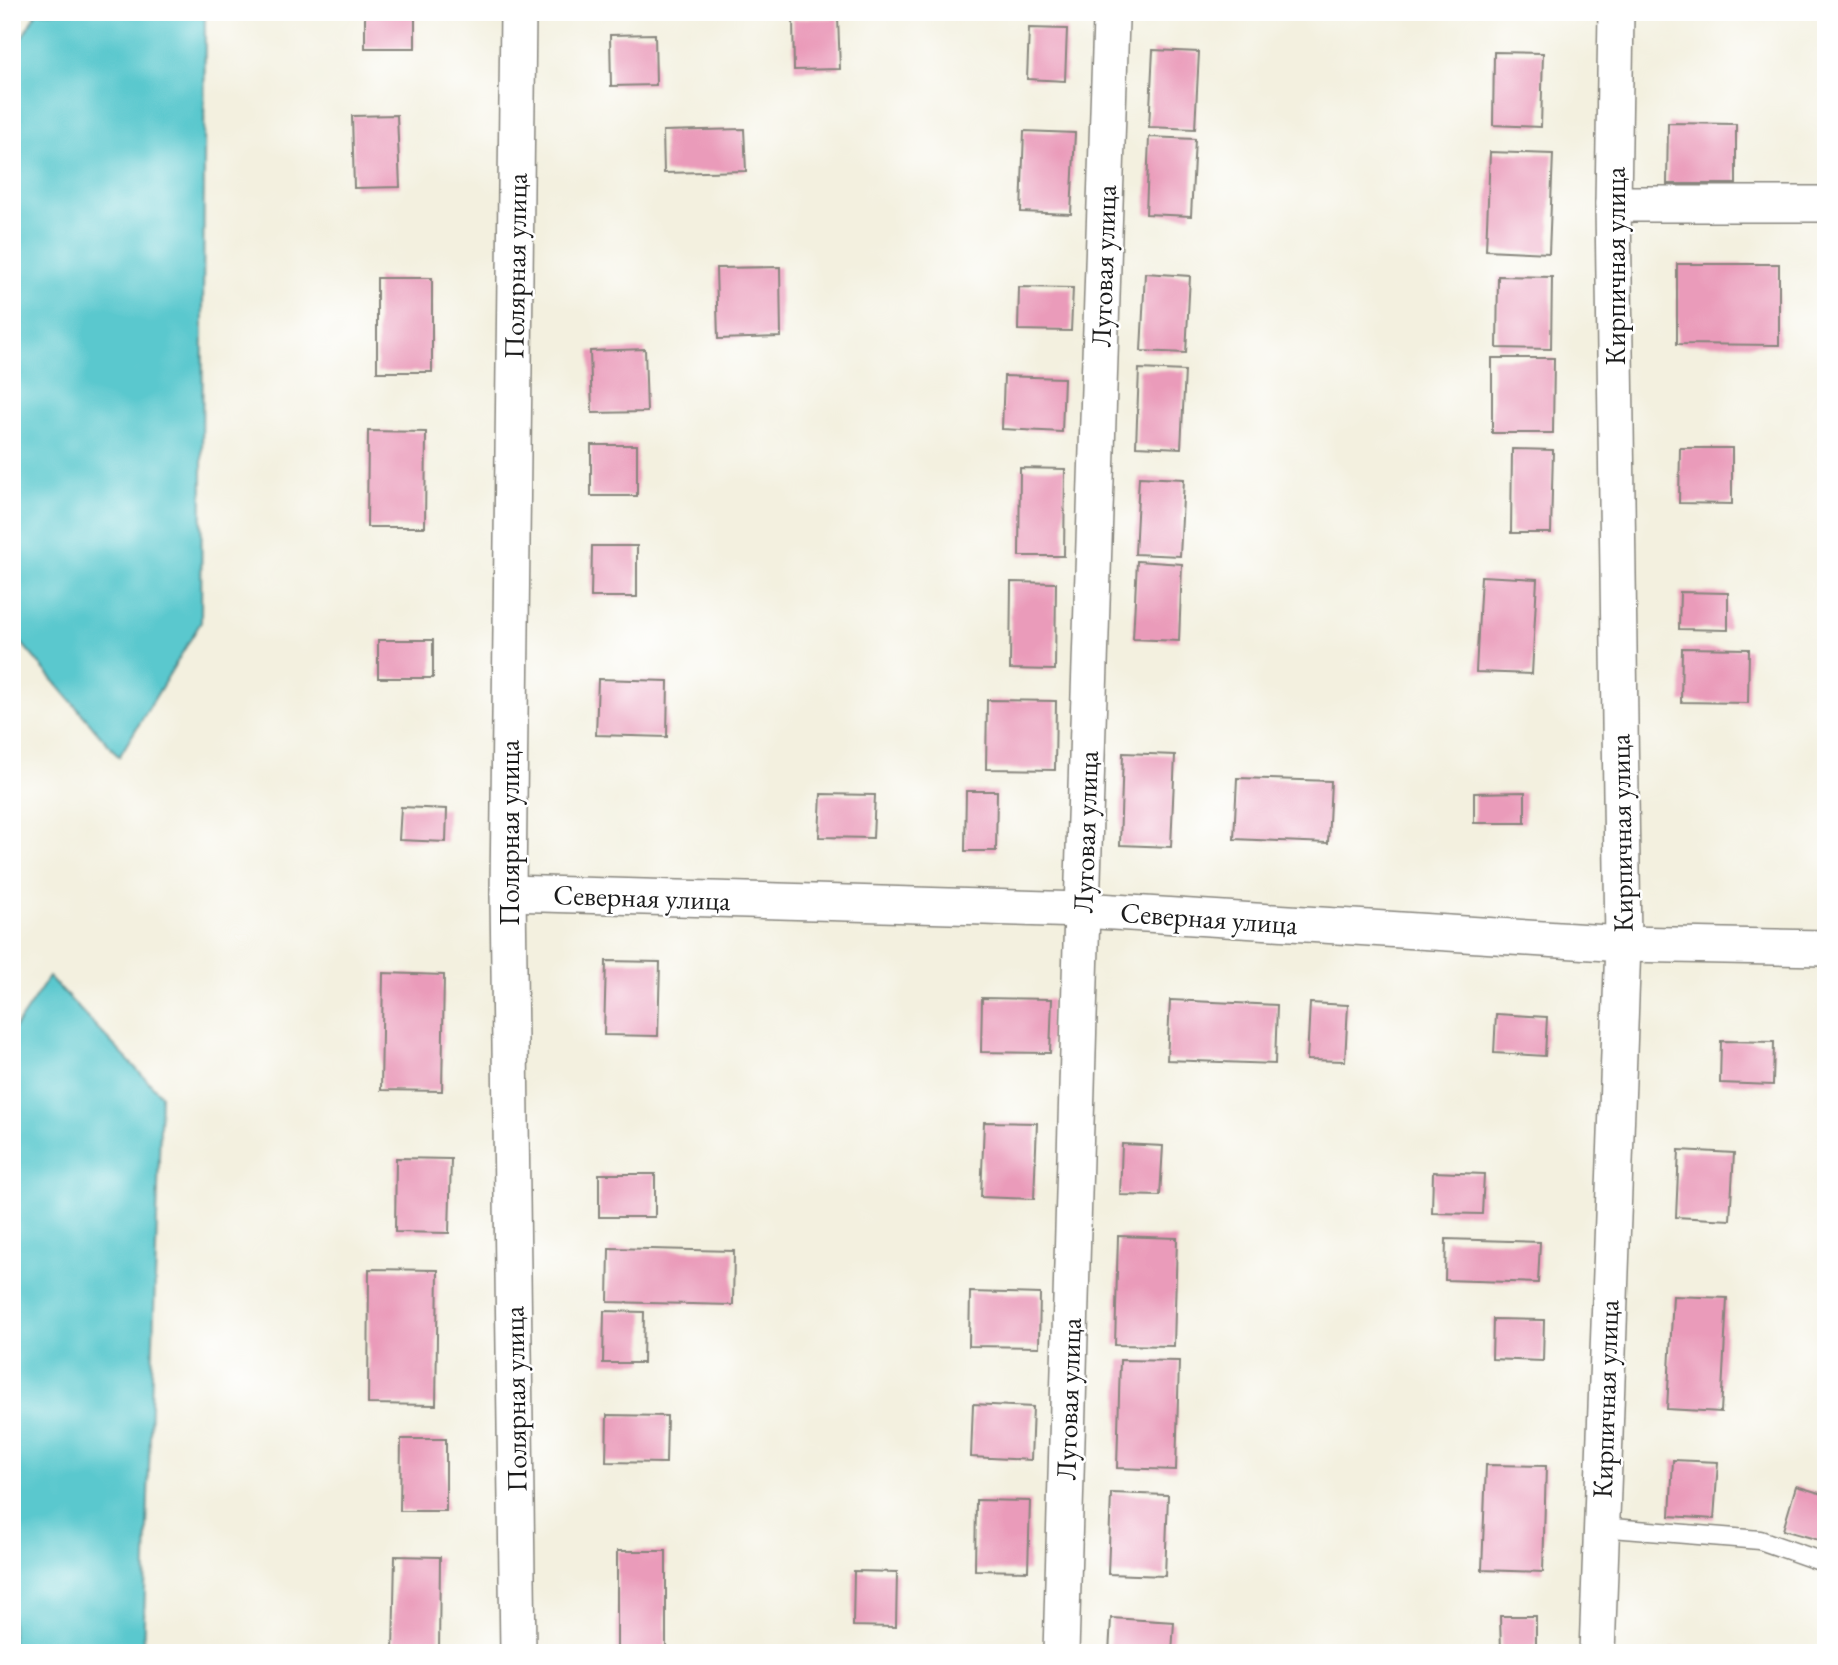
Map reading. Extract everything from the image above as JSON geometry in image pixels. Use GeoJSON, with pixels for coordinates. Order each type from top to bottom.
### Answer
{"type":"FeatureCollection","features":[{"type":"Feature","properties":{"kind":"street","name":"Полярная улица"},"geometry":{"type":"LineString","coordinates":[[518,1653],[508,893],[519,12]]}},
{"type":"Feature","properties":{"kind":"street","name":"Луговая улица"},"geometry":{"type":"LineString","coordinates":[[1060,1653],[1110,12]]}},
{"type":"Feature","properties":{"kind":"street","name":"Кирпичная улица"},"geometry":{"type":"LineString","coordinates":[[1597,1653],[1623,944],[1613,204],[1616,12]]}},
{"type":"Feature","properties":{"kind":"street"},"geometry":{"type":"LineString","coordinates":[[1613,204],[1826,204]]}},
{"type":"Feature","properties":{"kind":"street","name":"Северная улица"},"geometry":{"type":"LineString","coordinates":[[508,893],[1082,910],[1623,944],[1826,948]]}},
{"type":"Feature","properties":{"kind":"lane"},"geometry":{"type":"LineString","coordinates":[[1600,1527],[1760,1540],[1826,1565]]}},
{"type":"Feature","properties":{"kind":"water"},"geometry":{"type":"Polygon","coordinates":[[[37,12],[205,12],[201,622],[119,757],[12,632],[12,54],[37,12]]]}},
{"type":"Feature","properties":{"kind":"water"},"geometry":{"type":"Polygon","coordinates":[[[49,977],[161,1095],[143,1653],[12,1653],[12,1032],[49,977]]]}},
{"type":"Feature","properties":{"kind":"building"},"geometry":{"type":"Polygon","coordinates":[[[365,14],[415,14],[415,48],[365,48],[365,14]]]}},
{"type":"Feature","properties":{"kind":"building"},"geometry":{"type":"Polygon","coordinates":[[[838,18],[840,69],[794,70],[793,19],[838,18]]]}},
{"type":"Feature","properties":{"kind":"building"},"geometry":{"type":"Polygon","coordinates":[[[1029,28],[1067,29],[1065,81],[1027,79],[1029,28]]]}},
{"type":"Feature","properties":{"kind":"building"},"geometry":{"type":"Polygon","coordinates":[[[655,34],[656,85],[611,86],[610,35],[655,34]]]}},
{"type":"Feature","properties":{"kind":"building"},"geometry":{"type":"Polygon","coordinates":[[[1153,50],[1199,52],[1195,129],[1149,127],[1153,50]]]}},
{"type":"Feature","properties":{"kind":"building"},"geometry":{"type":"Polygon","coordinates":[[[1494,52],[1543,53],[1541,127],[1493,125],[1494,52]]]}},
{"type":"Feature","properties":{"kind":"building"},"geometry":{"type":"Polygon","coordinates":[[[397,115],[400,187],[354,188],[352,116],[397,115]]]}},
{"type":"Feature","properties":{"kind":"building"},"geometry":{"type":"Polygon","coordinates":[[[1668,123],[1736,124],[1736,184],[1667,184],[1668,123]]]}},
{"type":"Feature","properties":{"kind":"building"},"geometry":{"type":"Polygon","coordinates":[[[744,129],[746,171],[664,173],[663,131],[744,129]]]}},
{"type":"Feature","properties":{"kind":"building"},"geometry":{"type":"Polygon","coordinates":[[[1024,131],[1075,133],[1071,214],[1021,212],[1024,131]]]}},
{"type":"Feature","properties":{"kind":"building"},"geometry":{"type":"Polygon","coordinates":[[[1149,137],[1195,139],[1191,216],[1146,214],[1149,137]]]}},
{"type":"Feature","properties":{"kind":"building"},"geometry":{"type":"Polygon","coordinates":[[[1490,152],[1553,154],[1549,253],[1486,250],[1490,152]]]}},
{"type":"Feature","properties":{"kind":"building"},"geometry":{"type":"Polygon","coordinates":[[[1677,264],[1779,264],[1779,345],[1677,344],[1677,264]]]}},
{"type":"Feature","properties":{"kind":"building"},"geometry":{"type":"Polygon","coordinates":[[[780,267],[781,337],[718,339],[716,268],[780,267]]]}},
{"type":"Feature","properties":{"kind":"building"},"geometry":{"type":"Polygon","coordinates":[[[1145,273],[1190,276],[1186,353],[1141,351],[1145,273]]]}},
{"type":"Feature","properties":{"kind":"building"},"geometry":{"type":"Polygon","coordinates":[[[1498,276],[1552,277],[1551,349],[1497,348],[1498,276]]]}},
{"type":"Feature","properties":{"kind":"building"},"geometry":{"type":"Polygon","coordinates":[[[377,278],[432,278],[432,372],[377,372],[377,278]]]}},
{"type":"Feature","properties":{"kind":"building"},"geometry":{"type":"Polygon","coordinates":[[[1019,287],[1073,288],[1071,331],[1018,330],[1019,287]]]}},
{"type":"Feature","properties":{"kind":"building"},"geometry":{"type":"Polygon","coordinates":[[[645,349],[647,412],[592,413],[590,351],[645,349]]]}},
{"type":"Feature","properties":{"kind":"building"},"geometry":{"type":"Polygon","coordinates":[[[1492,358],[1554,358],[1553,433],[1492,433],[1492,358]]]}},
{"type":"Feature","properties":{"kind":"building"},"geometry":{"type":"Polygon","coordinates":[[[1139,369],[1185,371],[1181,448],[1136,446],[1139,369]]]}},
{"type":"Feature","properties":{"kind":"building"},"geometry":{"type":"Polygon","coordinates":[[[1004,376],[1064,378],[1062,432],[1002,429],[1004,376]]]}},
{"type":"Feature","properties":{"kind":"building"},"geometry":{"type":"Polygon","coordinates":[[[368,431],[426,432],[425,527],[367,527],[368,431]]]}},
{"type":"Feature","properties":{"kind":"building"},"geometry":{"type":"Polygon","coordinates":[[[591,445],[637,445],[637,496],[591,496],[591,445]]]}},
{"type":"Feature","properties":{"kind":"building"},"geometry":{"type":"Polygon","coordinates":[[[1680,448],[1732,448],[1732,504],[1679,503],[1680,448]]]}},
{"type":"Feature","properties":{"kind":"building"},"geometry":{"type":"Polygon","coordinates":[[[1512,449],[1553,450],[1551,533],[1511,533],[1512,449]]]}},
{"type":"Feature","properties":{"kind":"building"},"geometry":{"type":"Polygon","coordinates":[[[1020,468],[1065,469],[1064,556],[1019,556],[1020,468]]]}},
{"type":"Feature","properties":{"kind":"building"},"geometry":{"type":"Polygon","coordinates":[[[1139,477],[1184,479],[1180,556],[1135,554],[1139,477]]]}},
{"type":"Feature","properties":{"kind":"building"},"geometry":{"type":"Polygon","coordinates":[[[592,546],[637,546],[637,597],[591,597],[592,546]]]}},
{"type":"Feature","properties":{"kind":"building"},"geometry":{"type":"Polygon","coordinates":[[[1137,561],[1182,564],[1179,641],[1133,639],[1137,561]]]}},
{"type":"Feature","properties":{"kind":"building"},"geometry":{"type":"Polygon","coordinates":[[[1481,576],[1537,579],[1532,674],[1476,672],[1481,576]]]}},
{"type":"Feature","properties":{"kind":"building"},"geometry":{"type":"Polygon","coordinates":[[[1011,582],[1056,583],[1055,670],[1010,669],[1011,582]]]}},
{"type":"Feature","properties":{"kind":"building"},"geometry":{"type":"Polygon","coordinates":[[[1680,592],[1728,593],[1728,630],[1679,629],[1680,592]]]}},
{"type":"Feature","properties":{"kind":"building"},"geometry":{"type":"Polygon","coordinates":[[[378,640],[433,640],[433,678],[378,678],[378,640]]]}},
{"type":"Feature","properties":{"kind":"building"},"geometry":{"type":"Polygon","coordinates":[[[1682,648],[1749,649],[1748,703],[1681,702],[1682,648]]]}},
{"type":"Feature","properties":{"kind":"building"},"geometry":{"type":"Polygon","coordinates":[[[598,679],[668,681],[667,737],[596,735],[598,679]]]}},
{"type":"Feature","properties":{"kind":"building"},"geometry":{"type":"Polygon","coordinates":[[[987,700],[1056,701],[1055,770],[986,769],[987,700]]]}},
{"type":"Feature","properties":{"kind":"building"},"geometry":{"type":"Polygon","coordinates":[[[1123,753],[1175,755],[1171,847],[1120,845],[1123,753]]]}},
{"type":"Feature","properties":{"kind":"building"},"geometry":{"type":"Polygon","coordinates":[[[1237,778],[1331,781],[1328,843],[1234,839],[1237,778]]]}},
{"type":"Feature","properties":{"kind":"building"},"geometry":{"type":"Polygon","coordinates":[[[966,791],[997,791],[996,851],[965,851],[966,791]]]}},
{"type":"Feature","properties":{"kind":"building"},"geometry":{"type":"Polygon","coordinates":[[[1525,792],[1525,823],[1474,823],[1474,793],[1525,792]]]}},
{"type":"Feature","properties":{"kind":"building"},"geometry":{"type":"Polygon","coordinates":[[[821,794],[875,795],[873,838],[819,837],[821,794]]]}},
{"type":"Feature","properties":{"kind":"building"},"geometry":{"type":"Polygon","coordinates":[[[401,807],[447,809],[446,842],[399,840],[401,807]]]}},
{"type":"Feature","properties":{"kind":"building"},"geometry":{"type":"Polygon","coordinates":[[[606,961],[660,962],[658,1036],[604,1035],[606,961]]]}},
{"type":"Feature","properties":{"kind":"building"},"geometry":{"type":"Polygon","coordinates":[[[383,973],[444,975],[442,1091],[381,1090],[383,973]]]}},
{"type":"Feature","properties":{"kind":"building"},"geometry":{"type":"Polygon","coordinates":[[[982,998],[1052,999],[1050,1053],[981,1052],[982,998]]]}},
{"type":"Feature","properties":{"kind":"building"},"geometry":{"type":"Polygon","coordinates":[[[1170,1000],[1277,1005],[1275,1064],[1167,1060],[1170,1000]]]}},
{"type":"Feature","properties":{"kind":"building"},"geometry":{"type":"Polygon","coordinates":[[[1310,1003],[1348,1005],[1345,1061],[1307,1060],[1310,1003]]]}},
{"type":"Feature","properties":{"kind":"building"},"geometry":{"type":"Polygon","coordinates":[[[1496,1014],[1547,1017],[1545,1056],[1494,1053],[1496,1014]]]}},
{"type":"Feature","properties":{"kind":"building"},"geometry":{"type":"Polygon","coordinates":[[[1721,1041],[1774,1042],[1773,1085],[1720,1083],[1721,1041]]]}},
{"type":"Feature","properties":{"kind":"building"},"geometry":{"type":"Polygon","coordinates":[[[984,1122],[1037,1123],[1034,1199],[981,1197],[984,1122]]]}},
{"type":"Feature","properties":{"kind":"building"},"geometry":{"type":"Polygon","coordinates":[[[1122,1144],[1163,1146],[1160,1196],[1120,1195],[1122,1144]]]}},
{"type":"Feature","properties":{"kind":"building"},"geometry":{"type":"Polygon","coordinates":[[[1679,1150],[1734,1153],[1730,1220],[1676,1217],[1679,1150]]]}},
{"type":"Feature","properties":{"kind":"building"},"geometry":{"type":"Polygon","coordinates":[[[396,1158],[451,1159],[449,1233],[395,1232],[396,1158]]]}},
{"type":"Feature","properties":{"kind":"building"},"geometry":{"type":"Polygon","coordinates":[[[1433,1172],[1484,1174],[1482,1214],[1432,1213],[1433,1172]]]}},
{"type":"Feature","properties":{"kind":"building"},"geometry":{"type":"Polygon","coordinates":[[[599,1174],[655,1174],[655,1217],[599,1217],[599,1174]]]}},
{"type":"Feature","properties":{"kind":"building"},"geometry":{"type":"Polygon","coordinates":[[[1118,1236],[1177,1238],[1174,1346],[1115,1345],[1118,1236]]]}},
{"type":"Feature","properties":{"kind":"building"},"geometry":{"type":"Polygon","coordinates":[[[1446,1239],[1540,1242],[1538,1283],[1445,1280],[1446,1239]]]}},
{"type":"Feature","properties":{"kind":"building"},"geometry":{"type":"Polygon","coordinates":[[[609,1248],[734,1251],[733,1305],[608,1302],[609,1248]]]}},
{"type":"Feature","properties":{"kind":"building"},"geometry":{"type":"Polygon","coordinates":[[[369,1269],[438,1270],[436,1405],[368,1404],[369,1269]]]}},
{"type":"Feature","properties":{"kind":"building"},"geometry":{"type":"Polygon","coordinates":[[[970,1292],[1040,1294],[1039,1347],[969,1346],[970,1292]]]}},
{"type":"Feature","properties":{"kind":"building"},"geometry":{"type":"Polygon","coordinates":[[[1673,1296],[1727,1298],[1721,1412],[1667,1409],[1673,1296]]]}},
{"type":"Feature","properties":{"kind":"building"},"geometry":{"type":"Polygon","coordinates":[[[604,1311],[644,1312],[643,1363],[603,1363],[604,1311]]]}},
{"type":"Feature","properties":{"kind":"building"},"geometry":{"type":"Polygon","coordinates":[[[1493,1319],[1544,1320],[1543,1361],[1492,1359],[1493,1319]]]}},
{"type":"Feature","properties":{"kind":"building"},"geometry":{"type":"Polygon","coordinates":[[[1120,1360],[1179,1361],[1176,1470],[1117,1468],[1120,1360]]]}},
{"type":"Feature","properties":{"kind":"building"},"geometry":{"type":"Polygon","coordinates":[[[973,1404],[1033,1407],[1031,1460],[971,1457],[973,1404]]]}},
{"type":"Feature","properties":{"kind":"building"},"geometry":{"type":"Polygon","coordinates":[[[607,1415],[667,1416],[666,1463],[606,1462],[607,1415]]]}},
{"type":"Feature","properties":{"kind":"building"},"geometry":{"type":"Polygon","coordinates":[[[401,1439],[446,1439],[446,1511],[400,1511],[401,1439]]]}},
{"type":"Feature","properties":{"kind":"building"},"geometry":{"type":"Polygon","coordinates":[[[1673,1460],[1718,1462],[1714,1519],[1670,1516],[1673,1460]]]}},
{"type":"Feature","properties":{"kind":"building"},"geometry":{"type":"Polygon","coordinates":[[[1486,1465],[1546,1466],[1543,1572],[1482,1570],[1486,1465]]]}},
{"type":"Feature","properties":{"kind":"building"},"geometry":{"type":"Polygon","coordinates":[[[1796,1486],[1826,1495],[1826,1542],[1783,1530],[1796,1486]]]}},
{"type":"Feature","properties":{"kind":"building"},"geometry":{"type":"Polygon","coordinates":[[[1111,1493],[1168,1495],[1165,1576],[1108,1574],[1111,1493]]]}},
{"type":"Feature","properties":{"kind":"building"},"geometry":{"type":"Polygon","coordinates":[[[976,1500],[1030,1501],[1028,1571],[975,1570],[976,1500]]]}},
{"type":"Feature","properties":{"kind":"building"},"geometry":{"type":"Polygon","coordinates":[[[617,1551],[666,1551],[666,1653],[617,1653],[617,1551]]]}},
{"type":"Feature","properties":{"kind":"building"},"geometry":{"type":"Polygon","coordinates":[[[395,1556],[440,1557],[439,1653],[393,1653],[395,1556]]]}},
{"type":"Feature","properties":{"kind":"building"},"geometry":{"type":"Polygon","coordinates":[[[854,1571],[897,1572],[896,1627],[853,1626],[854,1571]]]}},
{"type":"Feature","properties":{"kind":"building"},"geometry":{"type":"Polygon","coordinates":[[[1500,1616],[1536,1616],[1536,1651],[1501,1652],[1500,1616]]]}},
{"type":"Feature","properties":{"kind":"building"},"geometry":{"type":"Polygon","coordinates":[[[1111,1618],[1174,1622],[1172,1653],[1109,1653],[1111,1618]]]}},
{"type":"Feature","properties":{"kind":"building"},"geometry":{"type":"Polygon","coordinates":[[[1672,1648],[1708,1651],[1708,1653],[1672,1653],[1672,1648]]]}}]}
